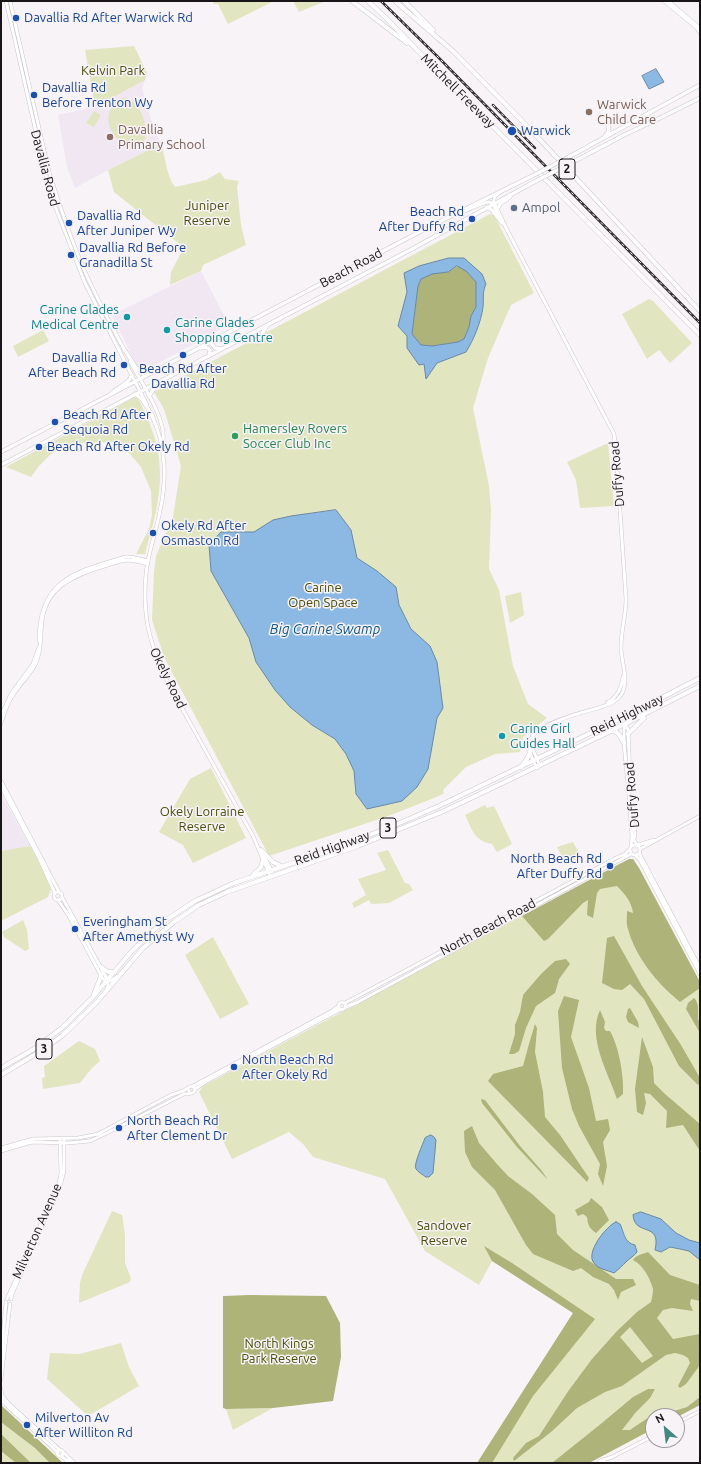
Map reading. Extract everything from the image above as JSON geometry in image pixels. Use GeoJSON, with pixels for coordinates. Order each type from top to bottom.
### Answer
{"type":"FeatureCollection","features":[{"type":"Feature","properties":{"kind":"highway"},"geometry":{"type":"LineString","coordinates":[[352,1],[416,50]]}},
{"type":"Feature","properties":{"kind":"highway","name":"Mitchell Freeway"},"geometry":{"type":"LineString","coordinates":[[368,1],[700,335]]}},
{"type":"Feature","properties":{"kind":"highway","name":"Mitchell Freeway"},"geometry":{"type":"LineString","coordinates":[[395,1],[454,52],[530,129],[700,311]]}},
{"type":"Feature","properties":{"kind":"highway"},"geometry":{"type":"LineString","coordinates":[[404,1],[454,52]]}},
{"type":"Feature","properties":{"kind":"highway","name":"Reid Highway"},"geometry":{"type":"LineString","coordinates":[[1,1068],[34,1049],[56,1033],[74,1017],[106,980],[150,934],[180,910],[216,890],[269,870],[331,850],[395,825],[466,794],[700,678]]}},
{"type":"Feature","properties":{"kind":"highway","name":"Reid Highway"},"geometry":{"type":"LineString","coordinates":[[1,1075],[63,1035],[83,1017],[148,943],[178,919],[214,898],[272,876],[343,852],[403,828],[538,767],[659,708],[700,686]]}},
{"type":"Feature","properties":{"kind":"highway"},"geometry":{"type":"LineString","coordinates":[[628,734],[641,719],[659,708]]}},
{"type":"Feature","properties":{"kind":"highway"},"geometry":{"type":"LineString","coordinates":[[615,721],[622,721],[625,724],[627,718],[632,713]]}},
{"type":"Feature","properties":{"kind":"highway"},"geometry":{"type":"LineString","coordinates":[[612,731],[619,734],[624,742]]}},
{"type":"Feature","properties":{"kind":"highway"},"geometry":{"type":"LineString","coordinates":[[521,768],[528,758],[530,750]]}},
{"type":"Feature","properties":{"kind":"highway"},"geometry":{"type":"LineString","coordinates":[[261,850],[273,862],[281,866]]}},
{"type":"Feature","properties":{"kind":"highway"},"geometry":{"type":"LineString","coordinates":[[251,877],[262,867],[263,860]]}},
{"type":"Feature","properties":{"kind":"highway"},"geometry":{"type":"LineString","coordinates":[[100,966],[108,972],[114,972]]}},
{"type":"Feature","properties":{"kind":"highway"},"geometry":{"type":"LineString","coordinates":[[92,998],[100,979],[100,974]]}},
{"type":"Feature","properties":{"kind":"main road","name":"Davallia Road"},"geometry":{"type":"LineString","coordinates":[[6,1],[44,169],[55,206],[85,283],[141,391]]}},
{"type":"Feature","properties":{"kind":"main road","name":"Davallia Road"},"geometry":{"type":"LineString","coordinates":[[10,1],[49,172],[57,198],[86,274],[145,389]]}},
{"type":"Feature","properties":{"kind":"main road"},"geometry":{"type":"LineString","coordinates":[[664,1],[697,28],[700,33]]}},
{"type":"Feature","properties":{"kind":"main road"},"geometry":{"type":"LineString","coordinates":[[668,1],[700,28]]}},
{"type":"Feature","properties":{"kind":"main road","name":"Beach Road"},"geometry":{"type":"LineString","coordinates":[[1,452],[140,380],[196,349],[567,158],[700,85]]}},
{"type":"Feature","properties":{"kind":"main road","name":"Beach Road"},"geometry":{"type":"LineString","coordinates":[[1,465],[418,246],[526,186],[626,134],[658,120],[700,98]]}},
{"type":"Feature","properties":{"kind":"main road"},"geometry":{"type":"LineString","coordinates":[[603,139],[609,131],[608,124]]}},
{"type":"Feature","properties":{"kind":"main road"},"geometry":{"type":"LineString","coordinates":[[498,209],[501,203],[526,186]]}},
{"type":"Feature","properties":{"kind":"main road"},"geometry":{"type":"LineString","coordinates":[[457,214],[466,212],[485,202],[490,202],[493,204],[495,196],[502,192]]}},
{"type":"Feature","properties":{"kind":"main road","name":"Duffy Road"},"geometry":{"type":"LineString","coordinates":[[493,204],[498,209],[506,228],[600,406],[615,438],[626,599],[621,646],[625,681],[622,694],[616,701],[540,728],[531,738],[530,750]]}},
{"type":"Feature","properties":{"kind":"main road","name":"Duffy Road"},"geometry":{"type":"LineString","coordinates":[[493,204],[506,228]]}},
{"type":"Feature","properties":{"kind":"main road"},"geometry":{"type":"LineString","coordinates":[[487,207],[492,210],[502,223]]}},
{"type":"Feature","properties":{"kind":"main road"},"geometry":{"type":"LineString","coordinates":[[248,334],[258,340],[269,324]]}},
{"type":"Feature","properties":{"kind":"main road"},"geometry":{"type":"LineString","coordinates":[[210,342],[215,348],[222,349]]}},
{"type":"Feature","properties":{"kind":"main road"},"geometry":{"type":"LineString","coordinates":[[196,349],[206,347],[209,348],[210,352],[208,356]]}},
{"type":"Feature","properties":{"kind":"main road"},"geometry":{"type":"LineString","coordinates":[[124,350],[131,358],[137,370],[146,376]]}},
{"type":"Feature","properties":{"kind":"main road"},"geometry":{"type":"LineString","coordinates":[[149,396],[155,387],[181,370]]}},
{"type":"Feature","properties":{"kind":"main road"},"geometry":{"type":"LineString","coordinates":[[110,395],[116,389],[127,383],[132,375]]}},
{"type":"Feature","properties":{"kind":"main road","name":"Okely Road"},"geometry":{"type":"LineString","coordinates":[[145,389],[161,423],[164,471],[163,496],[148,563],[145,605],[150,640],[168,683],[261,850],[269,870]]}},
{"type":"Feature","properties":{"kind":"main road","name":"Okely Road"},"geometry":{"type":"LineString","coordinates":[[141,391],[153,417],[162,446]]}},
{"type":"Feature","properties":{"kind":"main road"},"geometry":{"type":"LineString","coordinates":[[135,394],[142,399],[153,417]]}},
{"type":"Feature","properties":{"kind":"main road"},"geometry":{"type":"LineString","coordinates":[[1,716],[10,694],[28,673],[35,660],[39,644],[40,623],[43,609],[57,586],[80,572],[125,557],[131,557],[148,563]]}},
{"type":"Feature","properties":{"kind":"main road"},"geometry":{"type":"LineString","coordinates":[[1,723],[10,698],[32,671],[36,662],[40,650],[42,620],[51,599],[58,588],[78,575],[122,560],[148,563]]}},
{"type":"Feature","properties":{"kind":"main road","name":"Duffy Road"},"geometry":{"type":"LineString","coordinates":[[625,724],[628,729],[632,816],[635,832],[634,840],[637,845],[636,853]]}},
{"type":"Feature","properties":{"kind":"main road","name":"Duffy Road"},"geometry":{"type":"LineString","coordinates":[[625,724],[624,742],[630,816],[630,847],[636,853]]}},
{"type":"Feature","properties":{"kind":"main road"},"geometry":{"type":"LineString","coordinates":[[530,750],[538,767]]}},
{"type":"Feature","properties":{"kind":"main road"},"geometry":{"type":"LineString","coordinates":[[1,781],[57,893]]}},
{"type":"Feature","properties":{"kind":"main road"},"geometry":{"type":"LineString","coordinates":[[1,787],[57,893],[62,894],[62,897],[100,966],[106,980],[106,991]]}},
{"type":"Feature","properties":{"kind":"main road"},"geometry":{"type":"LineString","coordinates":[[630,847],[656,840],[700,816]]}},
{"type":"Feature","properties":{"kind":"main road","name":"North Beach Road"},"geometry":{"type":"LineString","coordinates":[[345,1005],[358,1002],[636,853],[656,840]]}},
{"type":"Feature","properties":{"kind":"main road","name":"Okely Road"},"geometry":{"type":"LineString","coordinates":[[258,846],[263,860],[272,876]]}},
{"type":"Feature","properties":{"kind":"main road","name":"North Beach Road"},"geometry":{"type":"LineString","coordinates":[[345,1005],[624,855],[630,847]]}},
{"type":"Feature","properties":{"kind":"main road"},"geometry":{"type":"LineString","coordinates":[[636,853],[700,968]]}},
{"type":"Feature","properties":{"kind":"main road"},"geometry":{"type":"LineString","coordinates":[[636,853],[700,974]]}},
{"type":"Feature","properties":{"kind":"main road"},"geometry":{"type":"LineString","coordinates":[[57,893],[54,897],[58,900],[69,916],[100,974],[106,980],[112,980],[121,974]]}},
{"type":"Feature","properties":{"kind":"main road"},"geometry":{"type":"LineString","coordinates":[[58,900],[62,897]]}},
{"type":"Feature","properties":{"kind":"main road"},"geometry":{"type":"LineString","coordinates":[[1,1150],[28,1143],[62,1141],[84,1142],[102,1136],[184,1094],[190,1092],[193,1093],[194,1088],[206,1081],[341,1009],[344,1009],[345,1005],[341,1002],[339,1006],[332,1011],[194,1088],[188,1088],[98,1134],[62,1141]]}},
{"type":"Feature","properties":{"kind":"main road"},"geometry":{"type":"LineString","coordinates":[[188,1088],[190,1092]]}},
{"type":"Feature","properties":{"kind":"main road","name":"Milverton Avenue"},"geometry":{"type":"LineString","coordinates":[[1,1379],[8,1302],[11,1299],[62,1183],[64,1171],[62,1141]]}},
{"type":"Feature","properties":{"kind":"main road","name":"Milverton Avenue"},"geometry":{"type":"LineString","coordinates":[[1,1360],[8,1302],[59,1184],[61,1173],[62,1141]]}},
{"type":"Feature","properties":{"kind":"main road"},"geometry":{"type":"LineString","coordinates":[[1,1389],[2,1395],[8,1403],[60,1450],[61,1454],[70,1463]]}},
{"type":"Feature","properties":{"kind":"main road"},"geometry":{"type":"LineString","coordinates":[[1,1399],[53,1448],[74,1463]]}},
{"type":"Feature","properties":{"kind":"main road"},"geometry":{"type":"LineString","coordinates":[[685,1419],[700,1411]]}},
{"type":"Feature","properties":{"kind":"main road"},"geometry":{"type":"LineString","coordinates":[[602,1462],[645,1440]]}},
{"type":"Feature","properties":{"kind":"shaded area","name":"Davallia Primary School"},"geometry":{"type":"Polygon","coordinates":[[[145,80],[142,88],[150,117],[161,144],[75,188],[67,167],[58,115],[85,109],[97,103],[106,101],[145,80]]]}},
{"type":"Feature","properties":{"kind":"shaded area","name":"Carine Glades Shopping Centre"},"geometry":{"type":"Polygon","coordinates":[[[201,271],[229,325],[140,373],[112,315],[201,271]]]}},
{"type":"Feature","properties":{"kind":"shaded area"},"geometry":{"type":"Polygon","coordinates":[[[1,794],[30,846],[1,851],[1,794]]]}},
{"type":"Feature","properties":{"kind":"green space"},"geometry":{"type":"Polygon","coordinates":[[[213,1],[274,1],[228,24],[218,4],[213,4],[213,1]]]}},
{"type":"Feature","properties":{"kind":"green space"},"geometry":{"type":"Polygon","coordinates":[[[293,1],[326,1],[299,12],[293,1]]]}},
{"type":"Feature","properties":{"kind":"green space","name":"Kelvin Park"},"geometry":{"type":"Polygon","coordinates":[[[134,46],[147,73],[145,80],[106,101],[97,103],[93,96],[85,50],[134,46]]]}},
{"type":"Feature","properties":{"kind":"green space"},"geometry":{"type":"Polygon","coordinates":[[[121,98],[127,98],[132,101],[137,106],[144,120],[146,135],[144,142],[140,146],[124,144],[116,137],[109,126],[108,121],[110,111],[116,102],[121,98]]]}},
{"type":"Feature","properties":{"kind":"green space"},"geometry":{"type":"Polygon","coordinates":[[[94,111],[101,115],[94,127],[86,123],[94,111]]]}},
{"type":"Feature","properties":{"kind":"green space","name":"Juniper Reserve"},"geometry":{"type":"Polygon","coordinates":[[[161,144],[168,172],[175,187],[206,180],[220,172],[225,179],[239,181],[237,187],[241,225],[246,245],[203,265],[201,271],[170,285],[171,272],[183,247],[114,192],[108,170],[161,144]]]}},
{"type":"Feature","properties":{"kind":"green space","name":"Carine Open Space"},"geometry":{"type":"Polygon","coordinates":[[[490,214],[494,215],[534,293],[511,305],[488,358],[473,408],[489,486],[491,510],[489,569],[499,590],[513,666],[528,704],[547,718],[523,737],[520,752],[495,754],[466,767],[443,790],[444,793],[439,796],[391,815],[269,856],[164,657],[152,620],[156,556],[173,517],[181,466],[164,409],[154,392],[490,214]]]}},
{"type":"Feature","properties":{"kind":"green space"},"geometry":{"type":"Polygon","coordinates":[[[458,266],[466,271],[476,282],[476,307],[471,316],[469,327],[464,339],[458,342],[432,346],[421,345],[412,334],[418,286],[421,279],[432,274],[448,272],[458,266]]]}},
{"type":"Feature","properties":{"kind":"green space"},"geometry":{"type":"Polygon","coordinates":[[[649,299],[653,301],[692,343],[670,363],[659,350],[647,359],[622,314],[649,299]]]}},
{"type":"Feature","properties":{"kind":"green space"},"geometry":{"type":"Polygon","coordinates":[[[43,330],[49,341],[18,357],[13,346],[43,330]]]}},
{"type":"Feature","properties":{"kind":"green space"},"geometry":{"type":"Polygon","coordinates":[[[137,396],[150,424],[158,450],[160,476],[157,506],[145,554],[136,554],[149,529],[152,515],[151,491],[141,467],[129,453],[113,442],[81,443],[65,446],[51,454],[31,477],[6,467],[137,396]]]}},
{"type":"Feature","properties":{"kind":"green space"},"geometry":{"type":"Polygon","coordinates":[[[608,443],[614,506],[580,508],[576,480],[567,462],[608,443]]]}},
{"type":"Feature","properties":{"kind":"green space"},"geometry":{"type":"Polygon","coordinates":[[[521,592],[524,615],[510,623],[505,596],[521,592]]]}},
{"type":"Feature","properties":{"kind":"green space","name":"Okely Lorraine Reserve"},"geometry":{"type":"Polygon","coordinates":[[[211,768],[246,838],[193,863],[183,845],[159,832],[190,779],[211,768]]]}},
{"type":"Feature","properties":{"kind":"green space"},"geometry":{"type":"Polygon","coordinates":[[[485,805],[487,808],[494,806],[512,844],[497,852],[492,844],[481,840],[474,834],[465,815],[485,805]]]}},
{"type":"Feature","properties":{"kind":"green space"},"geometry":{"type":"Polygon","coordinates":[[[573,842],[581,857],[566,864],[557,847],[573,842]]]}},
{"type":"Feature","properties":{"kind":"green space"},"geometry":{"type":"Polygon","coordinates":[[[30,846],[40,863],[51,889],[48,897],[1,921],[1,851],[30,846]]]}},
{"type":"Feature","properties":{"kind":"green space"},"geometry":{"type":"Polygon","coordinates":[[[388,850],[405,883],[409,884],[413,890],[389,903],[371,904],[369,900],[354,908],[352,903],[366,895],[358,879],[386,870],[377,853],[388,850]]]}},
{"type":"Feature","properties":{"kind":"green space"},"geometry":{"type":"Polygon","coordinates":[[[629,859],[633,859],[639,868],[700,982],[700,988],[680,1002],[663,987],[648,969],[636,950],[627,925],[627,911],[633,913],[631,905],[617,886],[600,889],[597,893],[593,918],[587,915],[588,900],[583,903],[548,939],[544,941],[522,916],[629,859]]]}},
{"type":"Feature","properties":{"kind":"green space","name":"Sandover Reserve"},"geometry":{"type":"Polygon","coordinates":[[[621,863],[639,868],[700,982],[700,1405],[685,1413],[685,1408],[645,1408],[645,1433],[589,1463],[477,1463],[573,1313],[492,1261],[479,1285],[425,1251],[385,1179],[313,1157],[303,1144],[289,1132],[232,1159],[199,1092],[203,1086],[621,863]]]}},
{"type":"Feature","properties":{"kind":"green space"},"geometry":{"type":"Polygon","coordinates":[[[23,920],[27,930],[29,949],[25,951],[4,937],[2,932],[23,920]]]}},
{"type":"Feature","properties":{"kind":"green space"},"geometry":{"type":"Polygon","coordinates":[[[614,936],[642,986],[681,1045],[700,1078],[700,1083],[698,1085],[679,1066],[644,999],[630,984],[622,990],[614,989],[602,983],[607,938],[614,936]]]}},
{"type":"Feature","properties":{"kind":"green space"},"geometry":{"type":"Polygon","coordinates":[[[213,937],[249,1004],[220,1019],[185,955],[213,937]]]}},
{"type":"Feature","properties":{"kind":"green space"},"geometry":{"type":"Polygon","coordinates":[[[566,959],[570,964],[559,979],[555,993],[536,1006],[526,1028],[519,1051],[514,1054],[509,1054],[515,1034],[515,1025],[520,1012],[523,995],[541,974],[555,961],[566,959]]]}},
{"type":"Feature","properties":{"kind":"green space"},"geometry":{"type":"Polygon","coordinates":[[[564,996],[579,1000],[571,1037],[589,1088],[596,1121],[608,1119],[610,1130],[603,1142],[607,1166],[603,1186],[598,1174],[600,1164],[579,1126],[572,1109],[562,1068],[558,1011],[564,996]]]}},
{"type":"Feature","properties":{"kind":"green space"},"geometry":{"type":"Polygon","coordinates":[[[694,998],[698,1006],[700,1033],[686,1009],[688,1003],[694,998]]]}},
{"type":"Feature","properties":{"kind":"green space"},"geometry":{"type":"Polygon","coordinates":[[[630,1008],[638,1022],[639,1028],[628,1022],[626,1017],[628,1009],[630,1008]]]}},
{"type":"Feature","properties":{"kind":"green space"},"geometry":{"type":"Polygon","coordinates":[[[600,1010],[605,1022],[604,1028],[606,1031],[610,1031],[616,1045],[620,1062],[623,1079],[623,1094],[617,1099],[600,1055],[597,1043],[597,1021],[600,1010]]]}},
{"type":"Feature","properties":{"kind":"green space"},"geometry":{"type":"Polygon","coordinates":[[[535,1024],[537,1028],[535,1052],[543,1092],[545,1117],[560,1135],[589,1178],[587,1182],[488,1081],[493,1074],[523,1066],[535,1024]]]}},
{"type":"Feature","properties":{"kind":"green space"},"geometry":{"type":"Polygon","coordinates":[[[642,1037],[653,1067],[654,1083],[700,1124],[700,1151],[683,1125],[666,1128],[667,1111],[650,1094],[644,1093],[646,1103],[643,1115],[637,1112],[635,1089],[642,1037]]]}},
{"type":"Feature","properties":{"kind":"green space"},"geometry":{"type":"Polygon","coordinates":[[[79,1041],[95,1049],[100,1061],[92,1068],[80,1083],[43,1089],[42,1078],[45,1077],[44,1066],[79,1041]]]}},
{"type":"Feature","properties":{"kind":"green space"},"geometry":{"type":"Polygon","coordinates":[[[481,1099],[485,1100],[548,1180],[517,1147],[482,1103],[481,1099]]]}},
{"type":"Feature","properties":{"kind":"green space"},"geometry":{"type":"Polygon","coordinates":[[[472,1126],[479,1143],[508,1176],[532,1194],[555,1215],[557,1234],[573,1250],[616,1279],[633,1279],[636,1285],[621,1292],[618,1300],[614,1290],[609,1284],[593,1277],[581,1268],[573,1271],[533,1254],[526,1245],[495,1190],[472,1167],[465,1152],[464,1131],[472,1126]]]}},
{"type":"Feature","properties":{"kind":"green space"},"geometry":{"type":"Polygon","coordinates":[[[591,1198],[602,1207],[609,1220],[596,1233],[589,1226],[587,1217],[583,1214],[578,1216],[575,1210],[589,1202],[591,1198]]]}},
{"type":"Feature","properties":{"kind":"green space"},"geometry":{"type":"Polygon","coordinates":[[[112,1211],[122,1215],[125,1235],[125,1263],[131,1278],[130,1282],[79,1303],[80,1282],[83,1273],[112,1211]]]}},
{"type":"Feature","properties":{"kind":"green space"},"geometry":{"type":"Polygon","coordinates":[[[484,1246],[595,1319],[533,1396],[492,1463],[477,1463],[573,1313],[492,1261],[484,1246]]]}},
{"type":"Feature","properties":{"kind":"green space"},"geometry":{"type":"Polygon","coordinates":[[[648,1252],[670,1275],[700,1285],[700,1301],[691,1299],[690,1304],[693,1311],[672,1308],[663,1310],[657,1318],[673,1339],[700,1334],[700,1365],[686,1384],[680,1388],[678,1386],[690,1363],[688,1358],[675,1353],[666,1355],[622,1386],[605,1392],[577,1408],[551,1432],[514,1461],[513,1458],[526,1443],[539,1436],[569,1390],[592,1359],[617,1331],[637,1312],[651,1302],[653,1289],[650,1281],[643,1268],[633,1260],[634,1258],[648,1252]],[[630,1327],[620,1337],[642,1363],[653,1356],[630,1327]]]}},
{"type":"Feature","properties":{"kind":"green space","name":"North Kings Park Reserve"},"geometry":{"type":"Polygon","coordinates":[[[223,1296],[326,1296],[340,1323],[341,1357],[333,1401],[273,1408],[223,1408],[223,1296]]]}},
{"type":"Feature","properties":{"kind":"green space"},"geometry":{"type":"Polygon","coordinates":[[[121,1343],[129,1367],[139,1386],[88,1416],[47,1379],[50,1353],[80,1354],[121,1343]]]}},
{"type":"Feature","properties":{"kind":"green space"},"geometry":{"type":"Polygon","coordinates":[[[648,1389],[655,1389],[650,1398],[636,1412],[622,1430],[630,1430],[645,1420],[645,1433],[589,1463],[552,1463],[602,1423],[633,1397],[648,1389]]]}},
{"type":"Feature","properties":{"kind":"green space"},"geometry":{"type":"Polygon","coordinates":[[[700,1397],[700,1405],[685,1413],[684,1408],[700,1397]]]}},
{"type":"Feature","properties":{"kind":"green space"},"geometry":{"type":"Polygon","coordinates":[[[1,1405],[63,1463],[50,1463],[35,1448],[1,1422],[1,1405]]]}},
{"type":"Feature","properties":{"kind":"green space"},"geometry":{"type":"Polygon","coordinates":[[[273,1408],[233,1430],[226,1409],[273,1408]]]}},
{"type":"Feature","properties":{"kind":"green space"},"geometry":{"type":"Polygon","coordinates":[[[1,1412],[58,1463],[1,1463],[1,1412]]]}},
{"type":"Feature","properties":{"kind":"green space"},"geometry":{"type":"Polygon","coordinates":[[[1,1434],[31,1463],[16,1463],[1,1451],[1,1434]]]}},
{"type":"Feature","properties":{"kind":"water"},"geometry":{"type":"Polygon","coordinates":[[[656,69],[664,82],[649,89],[642,76],[656,69]]]}},
{"type":"Feature","properties":{"kind":"water"},"geometry":{"type":"Polygon","coordinates":[[[449,258],[464,258],[482,274],[486,284],[481,319],[466,352],[437,363],[426,379],[424,364],[419,365],[407,348],[407,336],[398,326],[407,292],[404,273],[419,266],[449,258]],[[457,266],[448,272],[432,274],[421,279],[418,286],[412,334],[421,345],[432,346],[458,342],[464,339],[469,327],[471,316],[476,307],[476,282],[466,271],[457,266]]]}},
{"type":"Feature","properties":{"kind":"water","name":"Big Carine Swamp"},"geometry":{"type":"Polygon","coordinates":[[[336,510],[351,530],[357,558],[377,571],[396,587],[399,605],[411,629],[430,646],[437,662],[443,708],[437,718],[428,769],[417,787],[402,801],[367,809],[356,794],[354,771],[346,754],[335,739],[312,725],[290,707],[275,690],[256,662],[249,638],[211,571],[209,545],[221,532],[254,532],[273,520],[336,510]]]}},
{"type":"Feature","properties":{"kind":"water"},"geometry":{"type":"Polygon","coordinates":[[[431,1135],[436,1140],[433,1173],[429,1177],[426,1177],[415,1167],[425,1138],[431,1135]]]}},
{"type":"Feature","properties":{"kind":"water"},"geometry":{"type":"Polygon","coordinates":[[[641,1212],[661,1219],[676,1233],[689,1240],[700,1243],[700,1260],[689,1251],[680,1249],[670,1247],[661,1252],[655,1250],[655,1235],[638,1226],[635,1222],[633,1215],[641,1212]]]}},
{"type":"Feature","properties":{"kind":"water"},"geometry":{"type":"Polygon","coordinates":[[[616,1222],[620,1224],[626,1240],[635,1245],[637,1252],[614,1273],[598,1267],[592,1259],[592,1253],[602,1234],[616,1222]]]}},
{"type":"Feature","properties":{"kind":"railway"},"geometry":{"type":"LineString","coordinates":[[381,1],[700,323]]}},
{"type":"Feature","properties":{"kind":"railway"},"geometry":{"type":"LineString","coordinates":[[493,105],[535,148]]}},
{"type":"Feature","properties":{"kind":"place","name":"Davallia Rd After Warwick Rd"},"geometry":{"type":"Point","coordinates":[16,18]}},
{"type":"Feature","properties":{"kind":"place","name":"Davallia Rd Before Trenton Wy"},"geometry":{"type":"Point","coordinates":[34,95]}},
{"type":"Feature","properties":{"kind":"place","name":"Warwick Child Care"},"geometry":{"type":"Point","coordinates":[589,112]}},
{"type":"Feature","properties":{"kind":"place","name":"Warwick"},"geometry":{"type":"Point","coordinates":[512,131]}},
{"type":"Feature","properties":{"kind":"place","name":"Davallia Primary School"},"geometry":{"type":"Point","coordinates":[110,137]}},
{"type":"Feature","properties":{"kind":"place","name":"Ampol"},"geometry":{"type":"Point","coordinates":[514,208]}},
{"type":"Feature","properties":{"kind":"place","name":"Beach Rd After Duffy Rd"},"geometry":{"type":"Point","coordinates":[472,219]}},
{"type":"Feature","properties":{"kind":"place","name":"Davallia Rd After Juniper Wy"},"geometry":{"type":"Point","coordinates":[69,223]}},
{"type":"Feature","properties":{"kind":"place","name":"Davallia Rd Before Granadilla St"},"geometry":{"type":"Point","coordinates":[71,255]}},
{"type":"Feature","properties":{"kind":"place","name":"Carine Glades Medical Centre"},"geometry":{"type":"Point","coordinates":[127,317]}},
{"type":"Feature","properties":{"kind":"place","name":"Carine Glades Shopping Centre"},"geometry":{"type":"Point","coordinates":[167,330]}},
{"type":"Feature","properties":{"kind":"place","name":"Beach Rd After Davallia Rd"},"geometry":{"type":"Point","coordinates":[183,355]}},
{"type":"Feature","properties":{"kind":"place","name":"Davallia Rd After Beach Rd"},"geometry":{"type":"Point","coordinates":[124,365]}},
{"type":"Feature","properties":{"kind":"place","name":"Beach Rd After Sequoia Rd"},"geometry":{"type":"Point","coordinates":[55,422]}},
{"type":"Feature","properties":{"kind":"place","name":"Hamersley Rovers Soccer Club Inc"},"geometry":{"type":"Point","coordinates":[235,436]}},
{"type":"Feature","properties":{"kind":"place","name":"Beach Rd After Okely Rd"},"geometry":{"type":"Point","coordinates":[39,447]}},
{"type":"Feature","properties":{"kind":"place","name":"Okely Rd After Osmaston Rd"},"geometry":{"type":"Point","coordinates":[153,533]}},
{"type":"Feature","properties":{"kind":"place","name":"Carine Girl Guides Hall"},"geometry":{"type":"Point","coordinates":[502,736]}},
{"type":"Feature","properties":{"kind":"place","name":"North Beach Rd After Duffy Rd"},"geometry":{"type":"Point","coordinates":[610,866]}},
{"type":"Feature","properties":{"kind":"place","name":"Everingham St After Amethyst Wy"},"geometry":{"type":"Point","coordinates":[75,929]}},
{"type":"Feature","properties":{"kind":"place","name":"North Beach Rd After Okely Rd"},"geometry":{"type":"Point","coordinates":[234,1067]}},
{"type":"Feature","properties":{"kind":"place","name":"North Beach Rd After Clement Dr"},"geometry":{"type":"Point","coordinates":[119,1128]}},
{"type":"Feature","properties":{"kind":"place","name":"Milverton Av After Williton Rd"},"geometry":{"type":"Point","coordinates":[27,1425]}}]}
